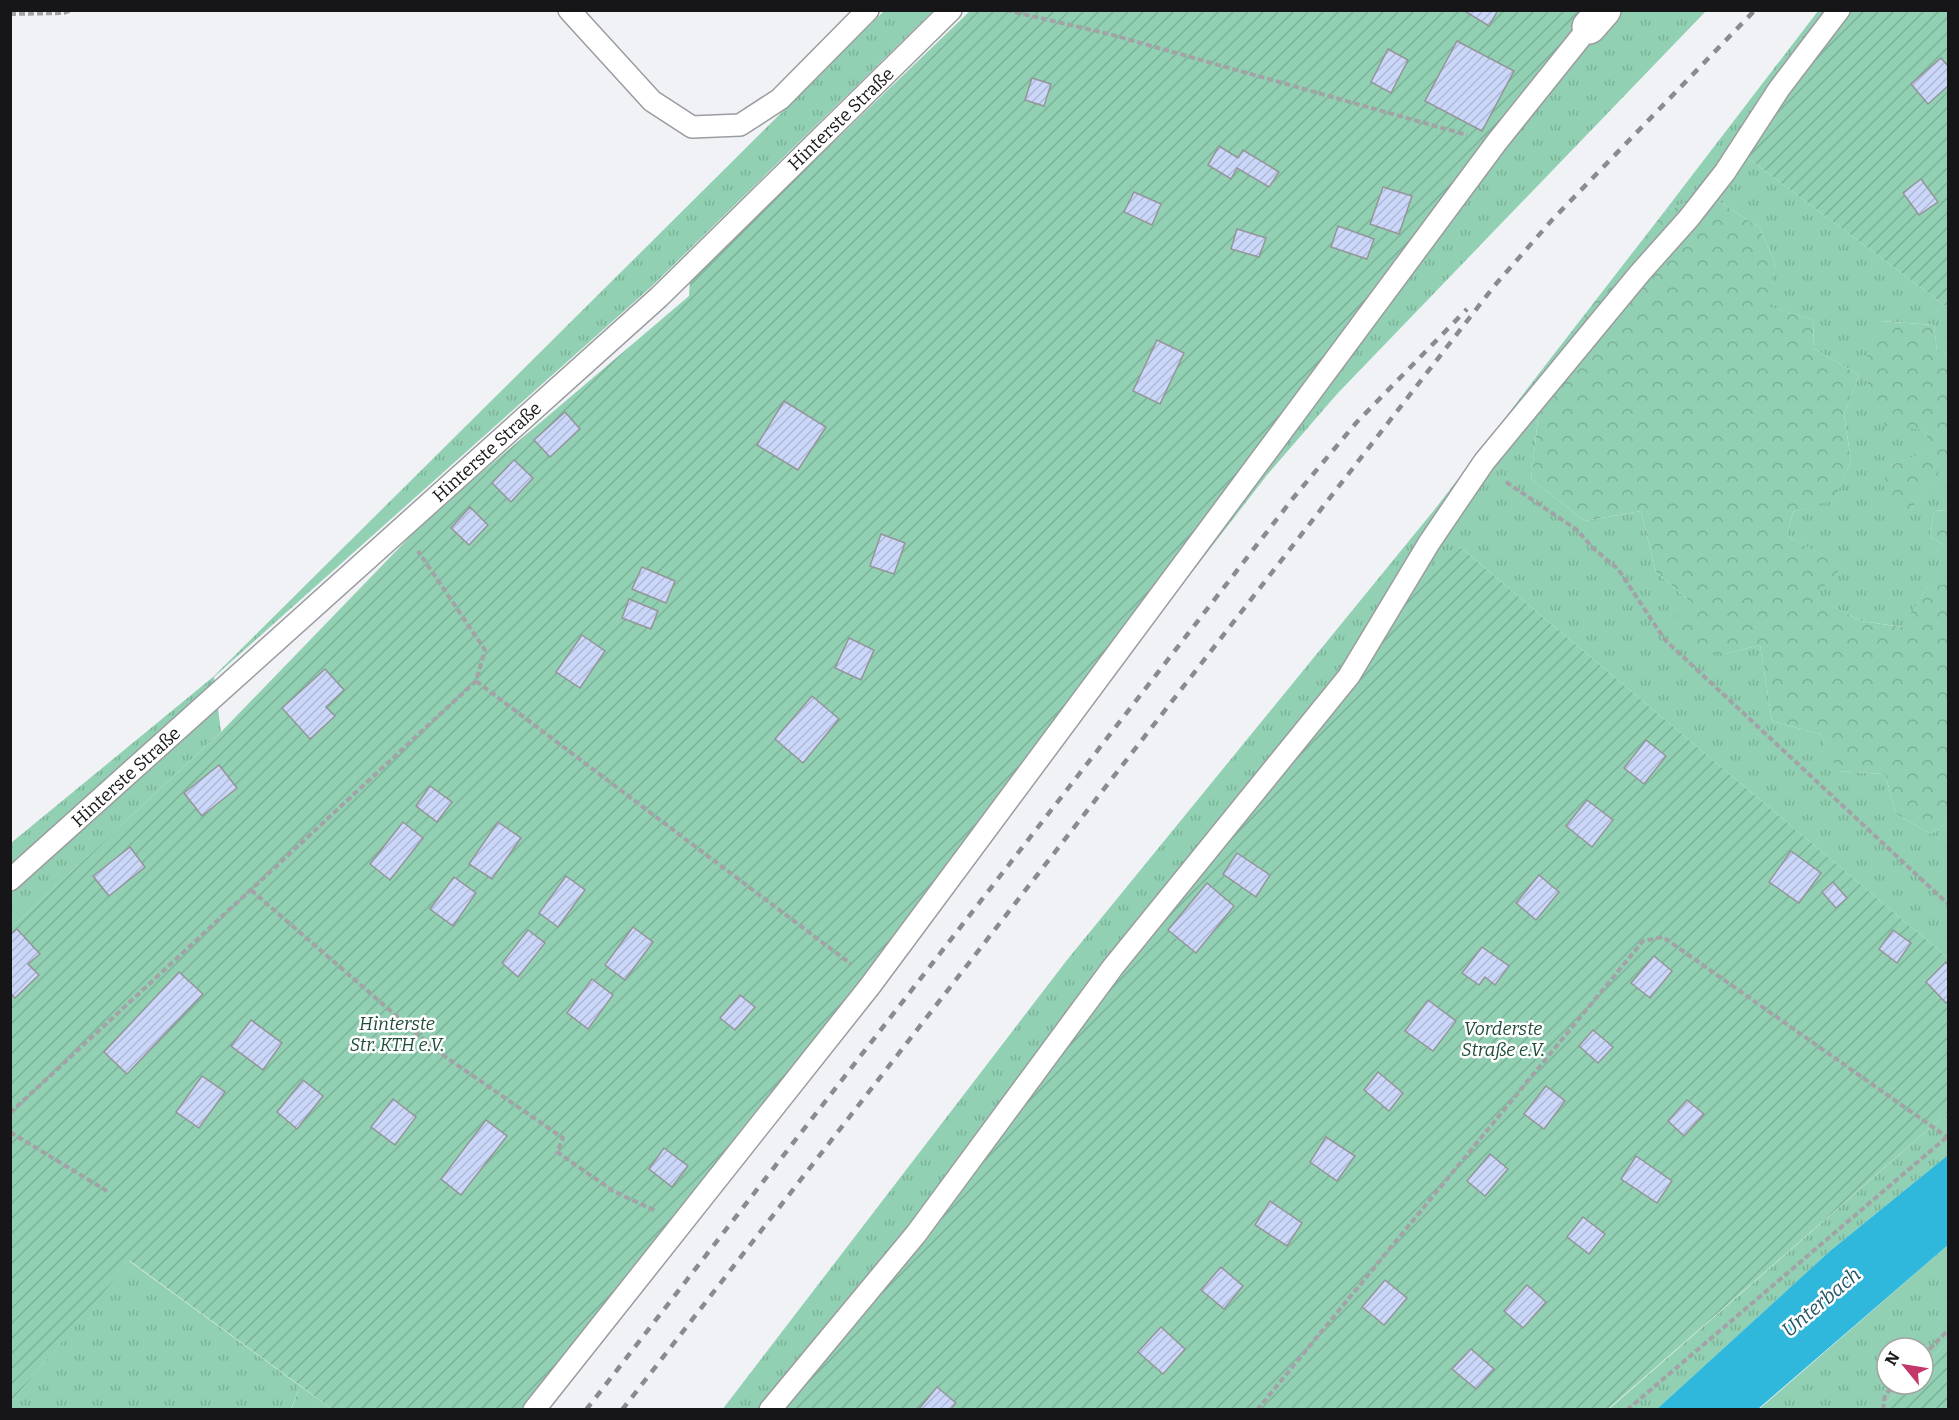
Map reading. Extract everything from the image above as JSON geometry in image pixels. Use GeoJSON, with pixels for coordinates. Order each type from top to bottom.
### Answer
{"type":"FeatureCollection","features":[{"type":"Feature","properties":{"kind":"lane"},"geometry":{"type":"LineString","coordinates":[[569,10],[652,101],[692,127],[740,125],[780,99],[868,10]]}},
{"type":"Feature","properties":{"kind":"lane","name":"Hinterste Straße"},"geometry":{"type":"LineString","coordinates":[[10,880],[659,297],[951,10]]}},
{"type":"Feature","properties":{"kind":"lane"},"geometry":{"type":"LineString","coordinates":[[770,1410],[916,1234],[1113,967],[1349,676],[1429,543],[1484,462],[1633,281],[1697,208],[1725,172],[1779,89],[1839,10]]}},
{"type":"Feature","properties":{"kind":"lane"},"geometry":{"type":"LineString","coordinates":[[534,1410],[870,986],[1496,143],[1596,19]]}},
{"type":"Feature","properties":{"kind":"path"},"geometry":{"type":"LineString","coordinates":[[10,14],[64,13],[72,10]]}},
{"type":"Feature","properties":{"kind":"path"},"geometry":{"type":"LineString","coordinates":[[1006,10],[1109,33],[1496,143]]}},
{"type":"Feature","properties":{"kind":"path"},"geometry":{"type":"LineString","coordinates":[[1484,462],[1510,486],[1577,530],[1618,569],[1665,640],[1948,904]]}},
{"type":"Feature","properties":{"kind":"path"},"geometry":{"type":"LineString","coordinates":[[10,1113],[476,681],[484,650],[402,528]]}},
{"type":"Feature","properties":{"kind":"path"},"geometry":{"type":"LineString","coordinates":[[476,681],[862,972],[870,986]]}},
{"type":"Feature","properties":{"kind":"path"},"geometry":{"type":"LineString","coordinates":[[251,890],[437,1051],[563,1138],[557,1152],[613,1191],[682,1223]]}},
{"type":"Feature","properties":{"kind":"path"},"geometry":{"type":"LineString","coordinates":[[1257,1410],[1643,941],[1663,937],[1948,1136],[1627,1410]]}},
{"type":"Feature","properties":{"kind":"path"},"geometry":{"type":"LineString","coordinates":[[10,1132],[107,1191]]}},
{"type":"Feature","properties":{"kind":"path"},"geometry":{"type":"LineString","coordinates":[[1935,1344],[1948,1330]]}},
{"type":"Feature","properties":{"kind":"green space"},"geometry":{"type":"Polygon","coordinates":[[[884,11],[933,11],[651,287],[214,677],[221,732],[11,928],[11,843],[213,677],[884,11]]]}},
{"type":"Feature","properties":{"kind":"green space","name":"Hinterste Str. KTH e.V."},"geometry":{"type":"Polygon","coordinates":[[[970,11],[1604,11],[870,986],[534,1409],[332,1409],[130,1261],[11,1402],[11,928],[221,732],[427,519],[689,296],[690,280],[970,11]]]}},
{"type":"Feature","properties":{"kind":"green space"},"geometry":{"type":"Polygon","coordinates":[[[1604,11],[1706,11],[1337,394],[1267,475],[546,1409],[1604,11]]]}},
{"type":"Feature","properties":{"kind":"green space"},"geometry":{"type":"Polygon","coordinates":[[[1818,11],[1831,11],[1690,201],[1664,212],[1818,11]]]}},
{"type":"Feature","properties":{"kind":"green space"},"geometry":{"type":"Polygon","coordinates":[[[1847,11],[1948,11],[1948,308],[1745,156],[1783,94],[1847,11]]]}},
{"type":"Feature","properties":{"kind":"green space"},"geometry":{"type":"Polygon","coordinates":[[[1745,156],[1948,308],[1948,353],[1937,352],[1934,325],[1881,321],[1926,430],[1930,451],[1886,467],[1911,510],[1938,470],[1948,470],[1948,510],[1934,511],[1930,537],[1948,547],[1948,585],[1929,585],[1903,627],[1861,621],[1813,597],[1842,566],[1787,536],[1793,512],[1834,500],[1851,461],[1844,414],[1859,375],[1813,348],[1814,320],[1769,307],[1775,262],[1759,227],[1713,198],[1745,156]]]}},
{"type":"Feature","properties":{"kind":"green space"},"geometry":{"type":"Polygon","coordinates":[[[1713,198],[1759,227],[1775,262],[1770,307],[1814,320],[1813,348],[1859,375],[1844,414],[1851,461],[1834,501],[1793,512],[1787,536],[1843,566],[1814,597],[1861,621],[1902,627],[1929,585],[1948,585],[1948,822],[1931,834],[1896,814],[1885,774],[1838,771],[1820,734],[1772,721],[1760,645],[1726,654],[1685,650],[1664,626],[1692,603],[1656,572],[1641,511],[1585,521],[1531,479],[1544,367],[1664,212],[1690,201],[1713,198]]]}},
{"type":"Feature","properties":{"kind":"green space"},"geometry":{"type":"Polygon","coordinates":[[[1880,321],[1934,325],[1937,351],[1948,353],[1948,470],[1938,471],[1911,510],[1883,503],[1886,467],[1929,451],[1926,430],[1885,426],[1868,389],[1867,344],[1880,321]]]}},
{"type":"Feature","properties":{"kind":"green space"},"geometry":{"type":"Polygon","coordinates":[[[1544,367],[1531,479],[1585,521],[1641,511],[1656,572],[1692,603],[1726,654],[1760,645],[1772,721],[1820,734],[1839,771],[1885,774],[1896,814],[1931,834],[1948,822],[1948,958],[1460,547],[770,1409],[722,1410],[1067,960],[1435,509],[1544,367]]]}},
{"type":"Feature","properties":{"kind":"green space"},"geometry":{"type":"Polygon","coordinates":[[[1948,510],[1948,547],[1930,537],[1934,511],[1948,510]]]}},
{"type":"Feature","properties":{"kind":"green space","name":"Vorderste Straße e.V."},"geometry":{"type":"Polygon","coordinates":[[[1460,547],[1948,958],[1948,1112],[1608,1409],[770,1410],[1408,594],[1460,547]]]}},
{"type":"Feature","properties":{"kind":"green space"},"geometry":{"type":"Polygon","coordinates":[[[1948,1112],[1948,1155],[1830,1251],[1657,1409],[1608,1410],[1948,1112]]]}},
{"type":"Feature","properties":{"kind":"green space"},"geometry":{"type":"Polygon","coordinates":[[[1948,1245],[1948,1341],[1935,1355],[1935,1336],[1875,1336],[1875,1396],[1894,1396],[1880,1409],[1758,1410],[1948,1245]]]}},
{"type":"Feature","properties":{"kind":"green space"},"geometry":{"type":"Polygon","coordinates":[[[129,1261],[300,1386],[291,1409],[11,1410],[11,1402],[129,1261]]]}},
{"type":"Feature","properties":{"kind":"green space"},"geometry":{"type":"Polygon","coordinates":[[[1948,1341],[1948,1409],[1880,1409],[1894,1396],[1935,1396],[1935,1355],[1948,1341]]]}},
{"type":"Feature","properties":{"kind":"green space"},"geometry":{"type":"Polygon","coordinates":[[[300,1386],[332,1409],[291,1410],[300,1386]]]}},
{"type":"Feature","properties":{"kind":"water","name":"Unterbach"},"geometry":{"type":"Polygon","coordinates":[[[1948,1155],[1948,1245],[1758,1409],[1657,1409],[1830,1251],[1948,1155]]]}},
{"type":"Feature","properties":{"kind":"building"},"geometry":{"type":"Polygon","coordinates":[[[1463,10],[1498,10],[1489,26],[1463,10]]]}},
{"type":"Feature","properties":{"kind":"building"},"geometry":{"type":"Polygon","coordinates":[[[1457,41],[1514,71],[1482,131],[1425,101],[1457,41]]]}},
{"type":"Feature","properties":{"kind":"building"},"geometry":{"type":"Polygon","coordinates":[[[1388,49],[1408,60],[1391,93],[1371,82],[1388,49]]]}},
{"type":"Feature","properties":{"kind":"building"},"geometry":{"type":"Polygon","coordinates":[[[1941,58],[1948,66],[1948,86],[1928,104],[1911,84],[1941,58]]]}},
{"type":"Feature","properties":{"kind":"building"},"geometry":{"type":"Polygon","coordinates":[[[1032,78],[1051,84],[1044,106],[1025,100],[1032,78]]]}},
{"type":"Feature","properties":{"kind":"building"},"geometry":{"type":"Polygon","coordinates":[[[1219,146],[1238,158],[1243,150],[1279,172],[1269,187],[1237,168],[1231,179],[1208,165],[1219,146]]]}},
{"type":"Feature","properties":{"kind":"building"},"geometry":{"type":"Polygon","coordinates":[[[1921,179],[1938,202],[1919,215],[1903,193],[1921,179]]]}},
{"type":"Feature","properties":{"kind":"building"},"geometry":{"type":"Polygon","coordinates":[[[1383,187],[1412,196],[1399,234],[1370,224],[1383,187]]]}},
{"type":"Feature","properties":{"kind":"building"},"geometry":{"type":"Polygon","coordinates":[[[1134,192],[1161,204],[1152,225],[1124,212],[1134,192]]]}},
{"type":"Feature","properties":{"kind":"building"},"geometry":{"type":"Polygon","coordinates":[[[1338,226],[1374,239],[1367,259],[1331,247],[1338,226]]]}},
{"type":"Feature","properties":{"kind":"building"},"geometry":{"type":"Polygon","coordinates":[[[1237,229],[1266,238],[1259,257],[1231,249],[1237,229]]]}},
{"type":"Feature","properties":{"kind":"building"},"geometry":{"type":"Polygon","coordinates":[[[1157,340],[1184,353],[1160,404],[1133,391],[1157,340]]]}},
{"type":"Feature","properties":{"kind":"building"},"geometry":{"type":"Polygon","coordinates":[[[784,401],[826,427],[798,470],[757,445],[784,401]]]}},
{"type":"Feature","properties":{"kind":"building"},"geometry":{"type":"Polygon","coordinates":[[[565,412],[580,429],[550,457],[534,440],[565,412]]]}},
{"type":"Feature","properties":{"kind":"building"},"geometry":{"type":"Polygon","coordinates":[[[514,460],[533,478],[511,502],[492,483],[514,460]]]}},
{"type":"Feature","properties":{"kind":"building"},"geometry":{"type":"Polygon","coordinates":[[[470,507],[488,525],[469,545],[451,528],[470,507]]]}},
{"type":"Feature","properties":{"kind":"building"},"geometry":{"type":"Polygon","coordinates":[[[881,534],[905,543],[894,574],[870,566],[881,534]]]}},
{"type":"Feature","properties":{"kind":"building"},"geometry":{"type":"Polygon","coordinates":[[[642,567],[675,581],[666,603],[632,589],[642,567]]]}},
{"type":"Feature","properties":{"kind":"building"},"geometry":{"type":"Polygon","coordinates":[[[629,599],[658,611],[651,629],[622,618],[629,599]]]}},
{"type":"Feature","properties":{"kind":"building"},"geometry":{"type":"Polygon","coordinates":[[[582,635],[605,651],[580,688],[556,672],[582,635]]]}},
{"type":"Feature","properties":{"kind":"building"},"geometry":{"type":"Polygon","coordinates":[[[849,638],[874,650],[861,680],[835,668],[849,638]]]}},
{"type":"Feature","properties":{"kind":"building"},"geometry":{"type":"Polygon","coordinates":[[[325,669],[344,690],[326,707],[335,716],[310,739],[282,708],[325,669]]]}},
{"type":"Feature","properties":{"kind":"building"},"geometry":{"type":"Polygon","coordinates":[[[812,696],[839,719],[803,763],[775,739],[812,696]]]}},
{"type":"Feature","properties":{"kind":"building"},"geometry":{"type":"Polygon","coordinates":[[[1646,740],[1666,756],[1644,784],[1624,768],[1646,740]]]}},
{"type":"Feature","properties":{"kind":"building"},"geometry":{"type":"Polygon","coordinates":[[[219,765],[237,788],[202,816],[184,793],[219,765]]]}},
{"type":"Feature","properties":{"kind":"building"},"geometry":{"type":"Polygon","coordinates":[[[430,786],[452,802],[437,822],[416,806],[430,786]]]}},
{"type":"Feature","properties":{"kind":"building"},"geometry":{"type":"Polygon","coordinates":[[[1587,800],[1613,820],[1592,847],[1566,826],[1587,800]]]}},
{"type":"Feature","properties":{"kind":"building"},"geometry":{"type":"Polygon","coordinates":[[[403,822],[423,838],[390,880],[370,864],[403,822]]]}},
{"type":"Feature","properties":{"kind":"building"},"geometry":{"type":"Polygon","coordinates":[[[498,822],[521,838],[492,879],[469,864],[498,822]]]}},
{"type":"Feature","properties":{"kind":"building"},"geometry":{"type":"Polygon","coordinates":[[[130,847],[145,867],[109,896],[93,876],[130,847]]]}},
{"type":"Feature","properties":{"kind":"building"},"geometry":{"type":"Polygon","coordinates":[[[1791,851],[1821,873],[1799,903],[1769,882],[1791,851]]]}},
{"type":"Feature","properties":{"kind":"building"},"geometry":{"type":"Polygon","coordinates":[[[1237,853],[1270,875],[1256,897],[1223,874],[1237,853]]]}},
{"type":"Feature","properties":{"kind":"building"},"geometry":{"type":"Polygon","coordinates":[[[1539,875],[1559,892],[1536,920],[1516,903],[1539,875]]]}},
{"type":"Feature","properties":{"kind":"building"},"geometry":{"type":"Polygon","coordinates":[[[566,876],[585,890],[558,927],[539,913],[566,876]]]}},
{"type":"Feature","properties":{"kind":"building"},"geometry":{"type":"Polygon","coordinates":[[[454,877],[476,893],[453,926],[430,909],[454,877]]]}},
{"type":"Feature","properties":{"kind":"building"},"geometry":{"type":"Polygon","coordinates":[[[1833,882],[1847,898],[1836,908],[1822,892],[1833,882]]]}},
{"type":"Feature","properties":{"kind":"building"},"geometry":{"type":"Polygon","coordinates":[[[1207,883],[1234,906],[1196,953],[1168,930],[1207,883]]]}},
{"type":"Feature","properties":{"kind":"building"},"geometry":{"type":"Polygon","coordinates":[[[633,927],[653,942],[625,980],[605,965],[633,927]]]}},
{"type":"Feature","properties":{"kind":"building"},"geometry":{"type":"Polygon","coordinates":[[[17,929],[40,954],[28,964],[39,975],[15,998],[10,993],[10,935],[17,929]]]}},
{"type":"Feature","properties":{"kind":"building"},"geometry":{"type":"Polygon","coordinates":[[[528,930],[545,943],[518,977],[502,963],[528,930]]]}},
{"type":"Feature","properties":{"kind":"building"},"geometry":{"type":"Polygon","coordinates":[[[1893,930],[1911,943],[1897,963],[1879,949],[1893,930]]]}},
{"type":"Feature","properties":{"kind":"building"},"geometry":{"type":"Polygon","coordinates":[[[1482,947],[1509,966],[1495,985],[1485,977],[1479,985],[1462,973],[1482,947]]]}},
{"type":"Feature","properties":{"kind":"building"},"geometry":{"type":"Polygon","coordinates":[[[1654,956],[1672,971],[1650,998],[1631,983],[1654,956]]]}},
{"type":"Feature","properties":{"kind":"building"},"geometry":{"type":"Polygon","coordinates":[[[1946,962],[1948,965],[1948,1001],[1946,1003],[1926,982],[1946,962]]]}},
{"type":"Feature","properties":{"kind":"building"},"geometry":{"type":"Polygon","coordinates":[[[179,972],[203,994],[127,1074],[104,1052],[179,972]]]}},
{"type":"Feature","properties":{"kind":"building"},"geometry":{"type":"Polygon","coordinates":[[[592,979],[613,995],[588,1029],[567,1013],[592,979]]]}},
{"type":"Feature","properties":{"kind":"building"},"geometry":{"type":"Polygon","coordinates":[[[740,995],[755,1007],[735,1030],[720,1018],[740,995]]]}},
{"type":"Feature","properties":{"kind":"building"},"geometry":{"type":"Polygon","coordinates":[[[1428,1000],[1456,1021],[1433,1051],[1405,1031],[1428,1000]]]}},
{"type":"Feature","properties":{"kind":"building"},"geometry":{"type":"Polygon","coordinates":[[[251,1020],[282,1043],[263,1070],[231,1046],[251,1020]]]}},
{"type":"Feature","properties":{"kind":"building"},"geometry":{"type":"Polygon","coordinates":[[[1593,1030],[1613,1047],[1598,1063],[1579,1046],[1593,1030]]]}},
{"type":"Feature","properties":{"kind":"building"},"geometry":{"type":"Polygon","coordinates":[[[1378,1072],[1403,1093],[1389,1111],[1364,1090],[1378,1072]]]}},
{"type":"Feature","properties":{"kind":"building"},"geometry":{"type":"Polygon","coordinates":[[[202,1076],[225,1092],[199,1128],[176,1112],[202,1076]]]}},
{"type":"Feature","properties":{"kind":"building"},"geometry":{"type":"Polygon","coordinates":[[[303,1080],[323,1096],[297,1129],[277,1112],[303,1080]]]}},
{"type":"Feature","properties":{"kind":"building"},"geometry":{"type":"Polygon","coordinates":[[[1546,1086],[1565,1101],[1544,1129],[1524,1114],[1546,1086]]]}},
{"type":"Feature","properties":{"kind":"building"},"geometry":{"type":"Polygon","coordinates":[[[393,1099],[416,1117],[395,1145],[371,1127],[393,1099]]]}},
{"type":"Feature","properties":{"kind":"building"},"geometry":{"type":"Polygon","coordinates":[[[1687,1100],[1704,1114],[1684,1136],[1668,1121],[1687,1100]]]}},
{"type":"Feature","properties":{"kind":"building"},"geometry":{"type":"Polygon","coordinates":[[[486,1120],[507,1136],[461,1195],[441,1179],[486,1120]]]}},
{"type":"Feature","properties":{"kind":"building"},"geometry":{"type":"Polygon","coordinates":[[[1326,1137],[1355,1156],[1337,1181],[1310,1162],[1326,1137]]]}},
{"type":"Feature","properties":{"kind":"building"},"geometry":{"type":"Polygon","coordinates":[[[664,1148],[688,1166],[672,1187],[649,1169],[664,1148]]]}},
{"type":"Feature","properties":{"kind":"building"},"geometry":{"type":"Polygon","coordinates":[[[1490,1154],[1508,1169],[1485,1196],[1467,1181],[1490,1154]]]}},
{"type":"Feature","properties":{"kind":"building"},"geometry":{"type":"Polygon","coordinates":[[[1636,1156],[1672,1181],[1657,1203],[1621,1179],[1636,1156]]]}},
{"type":"Feature","properties":{"kind":"building"},"geometry":{"type":"Polygon","coordinates":[[[1270,1201],[1302,1223],[1287,1246],[1255,1225],[1270,1201]]]}},
{"type":"Feature","properties":{"kind":"building"},"geometry":{"type":"Polygon","coordinates":[[[1583,1217],[1605,1234],[1589,1254],[1567,1237],[1583,1217]]]}},
{"type":"Feature","properties":{"kind":"building"},"geometry":{"type":"Polygon","coordinates":[[[1221,1267],[1243,1286],[1224,1309],[1201,1290],[1221,1267]]]}},
{"type":"Feature","properties":{"kind":"building"},"geometry":{"type":"Polygon","coordinates":[[[1385,1280],[1407,1298],[1384,1325],[1362,1307],[1385,1280]]]}},
{"type":"Feature","properties":{"kind":"building"},"geometry":{"type":"Polygon","coordinates":[[[1527,1285],[1546,1302],[1523,1328],[1504,1311],[1527,1285]]]}},
{"type":"Feature","properties":{"kind":"building"},"geometry":{"type":"Polygon","coordinates":[[[1161,1327],[1185,1349],[1163,1374],[1138,1352],[1161,1327]]]}},
{"type":"Feature","properties":{"kind":"building"},"geometry":{"type":"Polygon","coordinates":[[[1471,1349],[1494,1369],[1476,1389],[1452,1369],[1471,1349]]]}},
{"type":"Feature","properties":{"kind":"building"},"geometry":{"type":"Polygon","coordinates":[[[937,1387],[956,1403],[950,1410],[918,1410],[937,1387]]]}},
{"type":"Feature","properties":{"kind":"railway"},"geometry":{"type":"LineString","coordinates":[[622,1410],[1495,285],[1552,220],[1755,10]]}},
{"type":"Feature","properties":{"kind":"railway"},"geometry":{"type":"LineString","coordinates":[[586,1410],[1294,497],[1356,423],[1467,309]]}}]}
